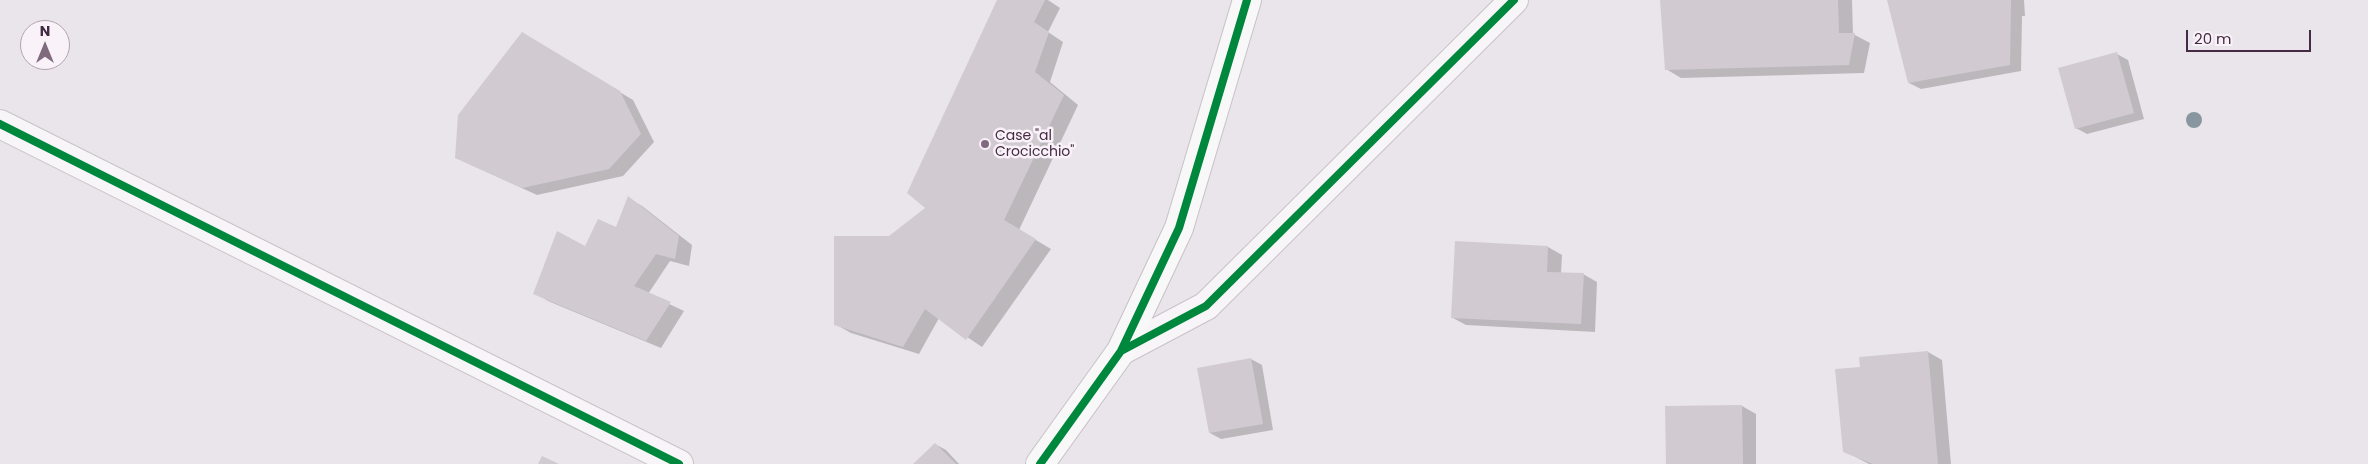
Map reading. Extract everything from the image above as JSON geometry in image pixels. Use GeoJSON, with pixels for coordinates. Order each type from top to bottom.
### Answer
{"type":"FeatureCollection","features":[{"type":"Feature","properties":{"kind":"main road"},"geometry":{"type":"LineString","coordinates":[[1040,464],[1121,351],[1180,228],[1247,0]]}},
{"type":"Feature","properties":{"kind":"street"},"geometry":{"type":"LineString","coordinates":[[1121,351],[1206,306],[1514,0]]}},
{"type":"Feature","properties":{"kind":"street"},"geometry":{"type":"LineString","coordinates":[[0,124],[679,464]]}},
{"type":"Feature","properties":{"kind":"building","name":"Case \"al Crocicchio\""},"geometry":{"type":"Polygon","coordinates":[[[997,0],[1045,0],[1034,22],[1049,32],[1035,72],[1064,95],[1004,220],[1036,239],[966,340],[925,309],[903,347],[834,325],[834,236],[889,236],[925,208],[907,193],[997,0]]]}},
{"type":"Feature","properties":{"kind":"building"},"geometry":{"type":"Polygon","coordinates":[[[1660,0],[1838,0],[1839,33],[1855,33],[1849,65],[1665,70],[1660,0]]]}},
{"type":"Feature","properties":{"kind":"building"},"geometry":{"type":"Polygon","coordinates":[[[1887,0],[2011,0],[2010,65],[1908,83],[1887,0]]]}},
{"type":"Feature","properties":{"kind":"building"},"geometry":{"type":"Polygon","coordinates":[[[522,32],[620,91],[641,134],[609,169],[522,188],[455,158],[458,115],[522,32]]]}},
{"type":"Feature","properties":{"kind":"building"},"geometry":{"type":"Polygon","coordinates":[[[2117,52],[2134,113],[2075,129],[2058,68],[2117,52]]]}},
{"type":"Feature","properties":{"kind":"building"},"geometry":{"type":"Polygon","coordinates":[[[628,196],[679,236],[675,259],[656,254],[634,286],[671,302],[646,341],[533,294],[557,231],[585,246],[598,219],[616,227],[628,196]]]}},
{"type":"Feature","properties":{"kind":"building"},"geometry":{"type":"Polygon","coordinates":[[[1455,241],[1548,246],[1547,272],[1584,273],[1581,324],[1451,318],[1455,241]]]}},
{"type":"Feature","properties":{"kind":"building"},"geometry":{"type":"Polygon","coordinates":[[[1928,351],[1938,464],[1873,464],[1843,452],[1835,369],[1860,367],[1859,357],[1928,351]]]}},
{"type":"Feature","properties":{"kind":"building"},"geometry":{"type":"Polygon","coordinates":[[[1251,358],[1263,424],[1209,433],[1197,368],[1251,358]]]}},
{"type":"Feature","properties":{"kind":"building"},"geometry":{"type":"Polygon","coordinates":[[[1742,405],[1743,464],[1666,464],[1665,406],[1742,405]]]}},
{"type":"Feature","properties":{"kind":"building"},"geometry":{"type":"Polygon","coordinates":[[[935,443],[956,464],[913,464],[935,443]]]}},
{"type":"Feature","properties":{"kind":"building"},"geometry":{"type":"Polygon","coordinates":[[[542,456],[559,464],[538,464],[542,456]]]}},
{"type":"Feature","properties":{"kind":"cycle path"},"geometry":{"type":"LineString","coordinates":[[1040,464],[1121,351],[1179,228],[1247,0]]}},
{"type":"Feature","properties":{"kind":"cycle path"},"geometry":{"type":"LineString","coordinates":[[1121,351],[1206,306],[1514,0]]}},
{"type":"Feature","properties":{"kind":"cycle path"},"geometry":{"type":"LineString","coordinates":[[0,124],[679,464]]}},
{"type":"Feature","properties":{"kind":"place","name":"Case \"al Crocicchio\""},"geometry":{"type":"Point","coordinates":[985,144]}}]}
